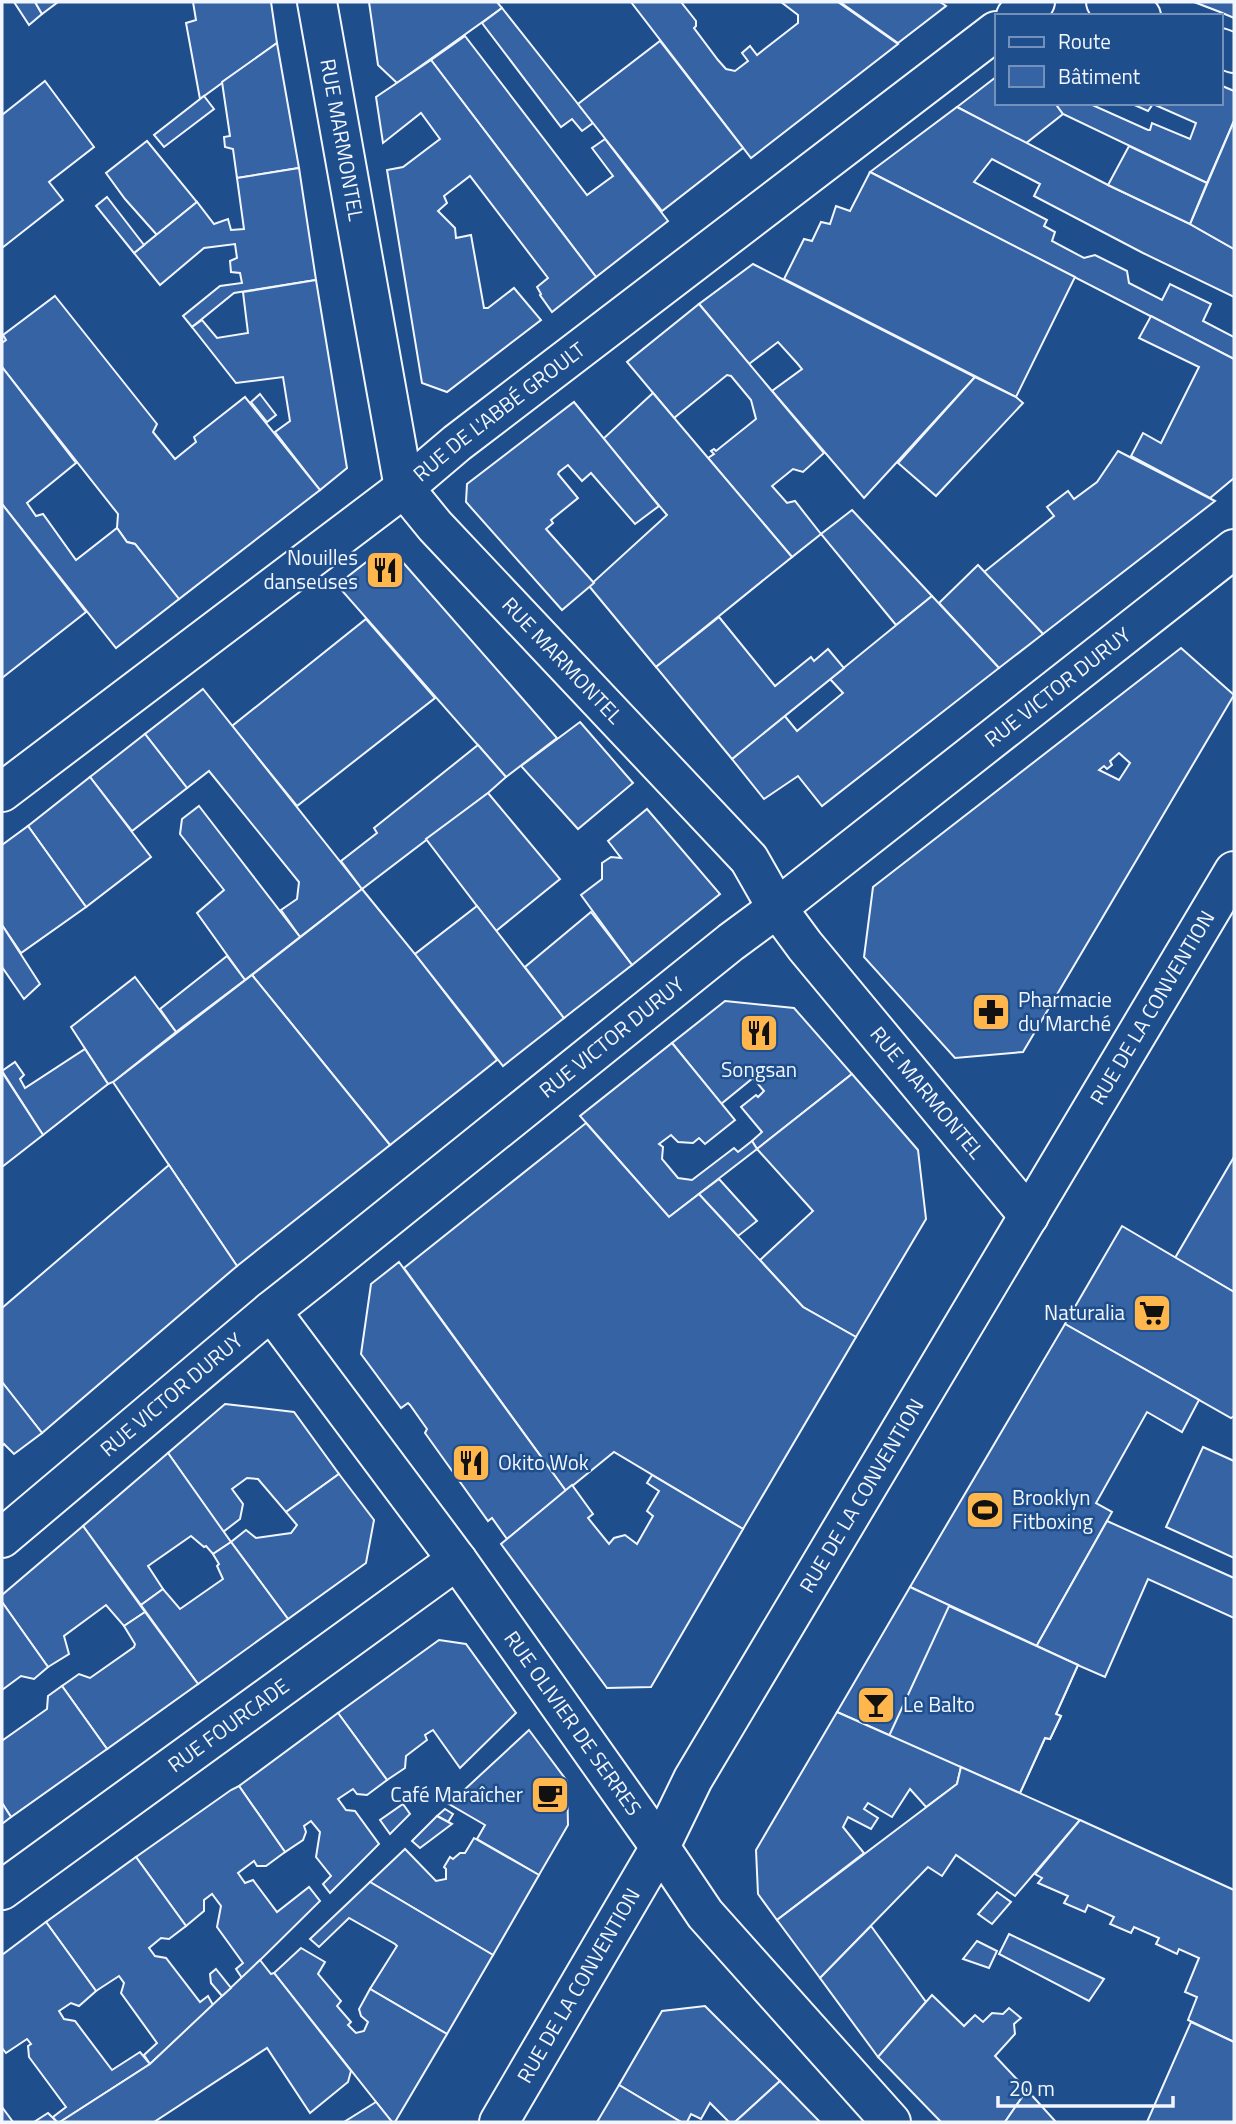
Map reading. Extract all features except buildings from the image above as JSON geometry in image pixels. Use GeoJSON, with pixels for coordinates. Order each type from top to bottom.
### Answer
{"type":"FeatureCollection","features":[{"type":"Feature","properties":{"kind":"street","name":"RUE MARMONTEL"},"geometry":{"type":"LineString","coordinates":[[317,2],[404,488],[436,526],[749,859],[777,908],[805,946],[1029,1216]]}},
{"type":"Feature","properties":{"kind":"street"},"geometry":{"type":"LineString","coordinates":[[1019,14],[1035,2]]}},
{"type":"Feature","properties":{"kind":"street"},"geometry":{"type":"LineString","coordinates":[[1106,2],[1136,14]]}},
{"type":"Feature","properties":{"kind":"street","name":"RUE DE L'ABBÉ GROULT"},"geometry":{"type":"LineString","coordinates":[[2,792],[404,488],[457,443],[995,32]]}},
{"type":"Feature","properties":{"kind":"street","name":"RUE VICTOR DURUY"},"geometry":{"type":"LineString","coordinates":[[2,1538],[271,1311],[731,942],[1234,549]]}},
{"type":"Feature","properties":{"kind":"street","name":"RUE DE LA CONVENTION"},"geometry":{"type":"LineString","coordinates":[[499,2122],[660,1847],[693,1779],[1234,871]]}},
{"type":"Feature","properties":{"kind":"street","name":"RUE OLIVIER DE SERRES"},"geometry":{"type":"LineString","coordinates":[[271,1311],[457,1560],[705,1914],[891,2122]]}},
{"type":"Feature","properties":{"kind":"street","name":"RUE FOURCADE"},"geometry":{"type":"LineString","coordinates":[[2,1891],[457,1560]]}},
{"type":"Feature","properties":{"kind":"place","name":"Nouilles danseuses"},"geometry":{"type":"Point","coordinates":[385,570]}},
{"type":"Feature","properties":{"kind":"place","name":"Pharmacie du Marché"},"geometry":{"type":"Point","coordinates":[991,1012]}},
{"type":"Feature","properties":{"kind":"place","name":"Songsan"},"geometry":{"type":"Point","coordinates":[759,1033]}},
{"type":"Feature","properties":{"kind":"place","name":"Naturalia"},"geometry":{"type":"Point","coordinates":[1152,1313]}},
{"type":"Feature","properties":{"kind":"place","name":"Okito Wok"},"geometry":{"type":"Point","coordinates":[471,1463]}},
{"type":"Feature","properties":{"kind":"place","name":"Brooklyn Fitboxing"},"geometry":{"type":"Point","coordinates":[985,1510]}},
{"type":"Feature","properties":{"kind":"place","name":"Le Balto"},"geometry":{"type":"Point","coordinates":[876,1705]}},
{"type":"Feature","properties":{"kind":"place","name":"Café Maraîcher"},"geometry":{"type":"Point","coordinates":[550,1795]}}]}
